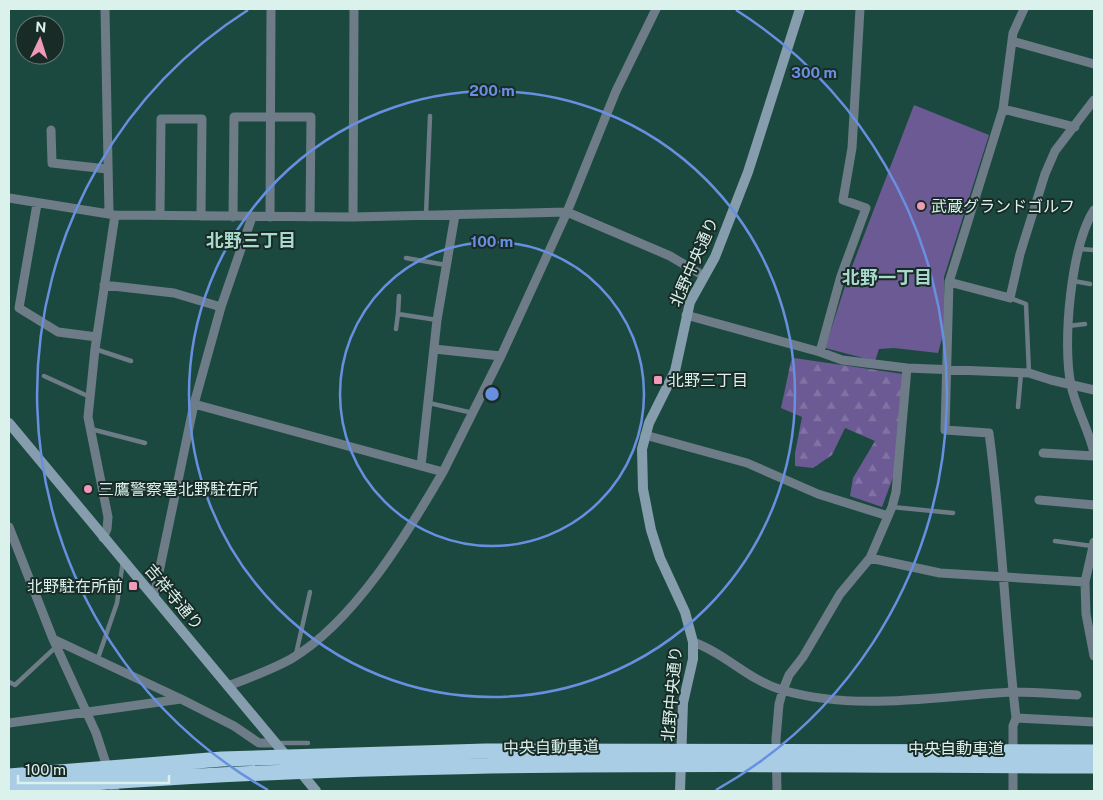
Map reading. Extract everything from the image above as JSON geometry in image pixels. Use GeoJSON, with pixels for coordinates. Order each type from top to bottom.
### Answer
{"type":"FeatureCollection","features":[{"type":"Feature","properties":{"kind":"highway","name":"中央自動車道"},"geometry":{"type":"LineString","coordinates":[[9,776],[222,759],[486,750],[1094,752]]}},
{"type":"Feature","properties":{"kind":"highway","name":"中央自動車道"},"geometry":{"type":"LineString","coordinates":[[9,790],[217,774],[485,765],[1094,766]]}},
{"type":"Feature","properties":{"kind":"street"},"geometry":{"type":"LineString","coordinates":[[103,538],[108,518],[88,417],[112,214],[107,169],[105,9]]}},
{"type":"Feature","properties":{"kind":"street"},"geometry":{"type":"LineString","coordinates":[[270,218],[272,9]]}},
{"type":"Feature","properties":{"kind":"street"},"geometry":{"type":"LineString","coordinates":[[353,217],[354,9]]}},
{"type":"Feature","properties":{"kind":"street"},"geometry":{"type":"LineString","coordinates":[[228,686],[260,673],[295,655],[350,608],[418,516],[444,472],[501,356],[567,212],[616,91],[656,9]]}},
{"type":"Feature","properties":{"kind":"street","name":"北野中央通り"},"geometry":{"type":"LineString","coordinates":[[680,791],[683,703],[693,659],[693,642],[685,612],[660,558],[646,510],[642,462],[645,435],[675,371],[690,302],[718,249],[748,172],[800,9]]}},
{"type":"Feature","properties":{"kind":"street"},"geometry":{"type":"LineString","coordinates":[[820,352],[841,276],[866,208],[843,200],[852,148],[860,9]]}},
{"type":"Feature","properties":{"kind":"street"},"geometry":{"type":"LineString","coordinates":[[1013,791],[1013,726],[1016,718],[1002,577],[999,506],[989,433],[945,430],[949,282],[1003,109],[1012,41],[1016,25],[1024,9]]}},
{"type":"Feature","properties":{"kind":"street"},"geometry":{"type":"LineString","coordinates":[[1012,41],[1094,64]]}},
{"type":"Feature","properties":{"kind":"street"},"geometry":{"type":"LineString","coordinates":[[949,282],[1010,298],[1023,244],[1045,174],[1055,150],[1075,127],[1094,100]]}},
{"type":"Feature","properties":{"kind":"street"},"geometry":{"type":"LineString","coordinates":[[1003,109],[1075,127]]}},
{"type":"Feature","properties":{"kind":"street"},"geometry":{"type":"LineString","coordinates":[[233,217],[234,117],[311,117],[310,217]]}},
{"type":"Feature","properties":{"kind":"street"},"geometry":{"type":"LineString","coordinates":[[160,215],[161,119],[202,119],[201,216]]}},
{"type":"Feature","properties":{"kind":"street"},"geometry":{"type":"LineString","coordinates":[[51,130],[52,163],[107,169]]}},
{"type":"Feature","properties":{"kind":"street"},"geometry":{"type":"LineString","coordinates":[[9,198],[37,204],[112,214],[270,218],[567,212],[670,256],[704,276]]}},
{"type":"Feature","properties":{"kind":"street"},"geometry":{"type":"LineString","coordinates":[[37,204],[19,308],[58,332],[96,337]]}},
{"type":"Feature","properties":{"kind":"street"},"geometry":{"type":"LineString","coordinates":[[1043,453],[1094,455],[1071,385],[1068,326],[1084,231],[1094,210]]}},
{"type":"Feature","properties":{"kind":"street"},"geometry":{"type":"LineString","coordinates":[[421,466],[437,320],[455,215]]}},
{"type":"Feature","properties":{"kind":"street"},"geometry":{"type":"LineString","coordinates":[[154,596],[194,404],[221,307],[252,217]]}},
{"type":"Feature","properties":{"kind":"street"},"geometry":{"type":"LineString","coordinates":[[104,284],[174,293],[221,307]]}},
{"type":"Feature","properties":{"kind":"street"},"geometry":{"type":"LineString","coordinates":[[686,315],[820,352],[842,360],[907,368],[1025,372],[1094,390]]}},
{"type":"Feature","properties":{"kind":"street"},"geometry":{"type":"LineString","coordinates":[[434,349],[501,356]]}},
{"type":"Feature","properties":{"kind":"street"},"geometry":{"type":"LineString","coordinates":[[777,791],[776,739],[779,704],[789,675],[803,657],[840,594],[870,558],[892,507],[907,368]]}},
{"type":"Feature","properties":{"kind":"street"},"geometry":{"type":"LineString","coordinates":[[194,404],[444,472]]}},
{"type":"Feature","properties":{"kind":"street","name":"吉祥寺通り"},"geometry":{"type":"LineString","coordinates":[[9,423],[316,791]]}},
{"type":"Feature","properties":{"kind":"street"},"geometry":{"type":"LineString","coordinates":[[645,435],[748,464],[818,494],[888,516]]}},
{"type":"Feature","properties":{"kind":"street"},"geometry":{"type":"LineString","coordinates":[[1039,500],[1094,505]]}},
{"type":"Feature","properties":{"kind":"street"},"geometry":{"type":"LineString","coordinates":[[9,527],[55,642],[105,756],[115,791]]}},
{"type":"Feature","properties":{"kind":"street"},"geometry":{"type":"LineString","coordinates":[[1094,542],[1085,582],[1094,656]]}},
{"type":"Feature","properties":{"kind":"street"},"geometry":{"type":"LineString","coordinates":[[870,558],[940,573],[1085,582]]}},
{"type":"Feature","properties":{"kind":"street"},"geometry":{"type":"LineString","coordinates":[[55,642],[98,658],[181,699],[234,726],[259,744],[275,743]]}},
{"type":"Feature","properties":{"kind":"street"},"geometry":{"type":"LineString","coordinates":[[693,642],[710,647],[750,676],[783,690],[823,699],[856,702],[904,701],[1013,692],[1077,695]]}},
{"type":"Feature","properties":{"kind":"street"},"geometry":{"type":"LineString","coordinates":[[9,723],[181,699]]}},
{"type":"Feature","properties":{"kind":"street"},"geometry":{"type":"LineString","coordinates":[[1016,718],[1094,722]]}},
{"type":"Feature","properties":{"kind":"lane"},"geometry":{"type":"LineString","coordinates":[[426,215],[430,116]]}},
{"type":"Feature","properties":{"kind":"lane"},"geometry":{"type":"LineString","coordinates":[[1080,250],[1094,250]]}},
{"type":"Feature","properties":{"kind":"lane"},"geometry":{"type":"LineString","coordinates":[[406,258],[446,265]]}},
{"type":"Feature","properties":{"kind":"lane"},"geometry":{"type":"LineString","coordinates":[[1074,282],[1090,284]]}},
{"type":"Feature","properties":{"kind":"lane"},"geometry":{"type":"LineString","coordinates":[[396,329],[400,296]]}},
{"type":"Feature","properties":{"kind":"lane"},"geometry":{"type":"LineString","coordinates":[[1010,298],[1026,304],[1025,372],[1018,407]]}},
{"type":"Feature","properties":{"kind":"lane"},"geometry":{"type":"LineString","coordinates":[[398,314],[437,320]]}},
{"type":"Feature","properties":{"kind":"lane"},"geometry":{"type":"LineString","coordinates":[[1068,326],[1085,324]]}},
{"type":"Feature","properties":{"kind":"lane"},"geometry":{"type":"LineString","coordinates":[[95,349],[131,362]]}},
{"type":"Feature","properties":{"kind":"lane"},"geometry":{"type":"LineString","coordinates":[[44,376],[90,397]]}},
{"type":"Feature","properties":{"kind":"lane"},"geometry":{"type":"LineString","coordinates":[[429,403],[473,413]]}},
{"type":"Feature","properties":{"kind":"lane"},"geometry":{"type":"LineString","coordinates":[[91,429],[145,443]]}},
{"type":"Feature","properties":{"kind":"lane"},"geometry":{"type":"LineString","coordinates":[[892,507],[953,513]]}},
{"type":"Feature","properties":{"kind":"lane"},"geometry":{"type":"LineString","coordinates":[[1055,541],[1094,546]]}},
{"type":"Feature","properties":{"kind":"lane"},"geometry":{"type":"LineString","coordinates":[[98,658],[117,603],[123,560]]}},
{"type":"Feature","properties":{"kind":"lane"},"geometry":{"type":"LineString","coordinates":[[295,655],[310,592]]}},
{"type":"Feature","properties":{"kind":"lane"},"geometry":{"type":"LineString","coordinates":[[9,682],[15,686],[55,642]]}},
{"type":"Feature","properties":{"kind":"lane"},"geometry":{"type":"LineString","coordinates":[[275,743],[308,743]]}},
{"type":"Feature","properties":{"kind":"green space","name":"武蔵グランドゴルフ"},"geometry":{"type":"Polygon","coordinates":[[[914,105],[989,135],[944,277],[945,328],[938,353],[894,348],[879,349],[875,361],[825,348],[848,277],[914,105]]]}},
{"type":"Feature","properties":{"kind":"green space"},"geometry":{"type":"Polygon","coordinates":[[[794,358],[903,374],[895,472],[882,507],[850,496],[853,478],[875,441],[845,428],[832,455],[813,468],[795,466],[795,453],[802,417],[781,408],[791,361],[794,358]]]}},
{"type":"Feature","properties":{"kind":"place","name":"武蔵グランドゴルフ"},"geometry":{"type":"Point","coordinates":[921,206]}},
{"type":"Feature","properties":{"kind":"place","name":"北野三丁目"},"geometry":{"type":"Point","coordinates":[658,380]}},
{"type":"Feature","properties":{"kind":"place","name":"三鷹警察署北野駐在所"},"geometry":{"type":"Point","coordinates":[88,489]}},
{"type":"Feature","properties":{"kind":"place","name":"北野駐在所前"},"geometry":{"type":"Point","coordinates":[133,586]}},
{"type":"Feature","properties":{"kind":"district","name":"北野三丁目"},"geometry":{"type":"Point","coordinates":[251,240]}},
{"type":"Feature","properties":{"kind":"district","name":"北野一丁目"},"geometry":{"type":"Point","coordinates":[887,277]}}]}
